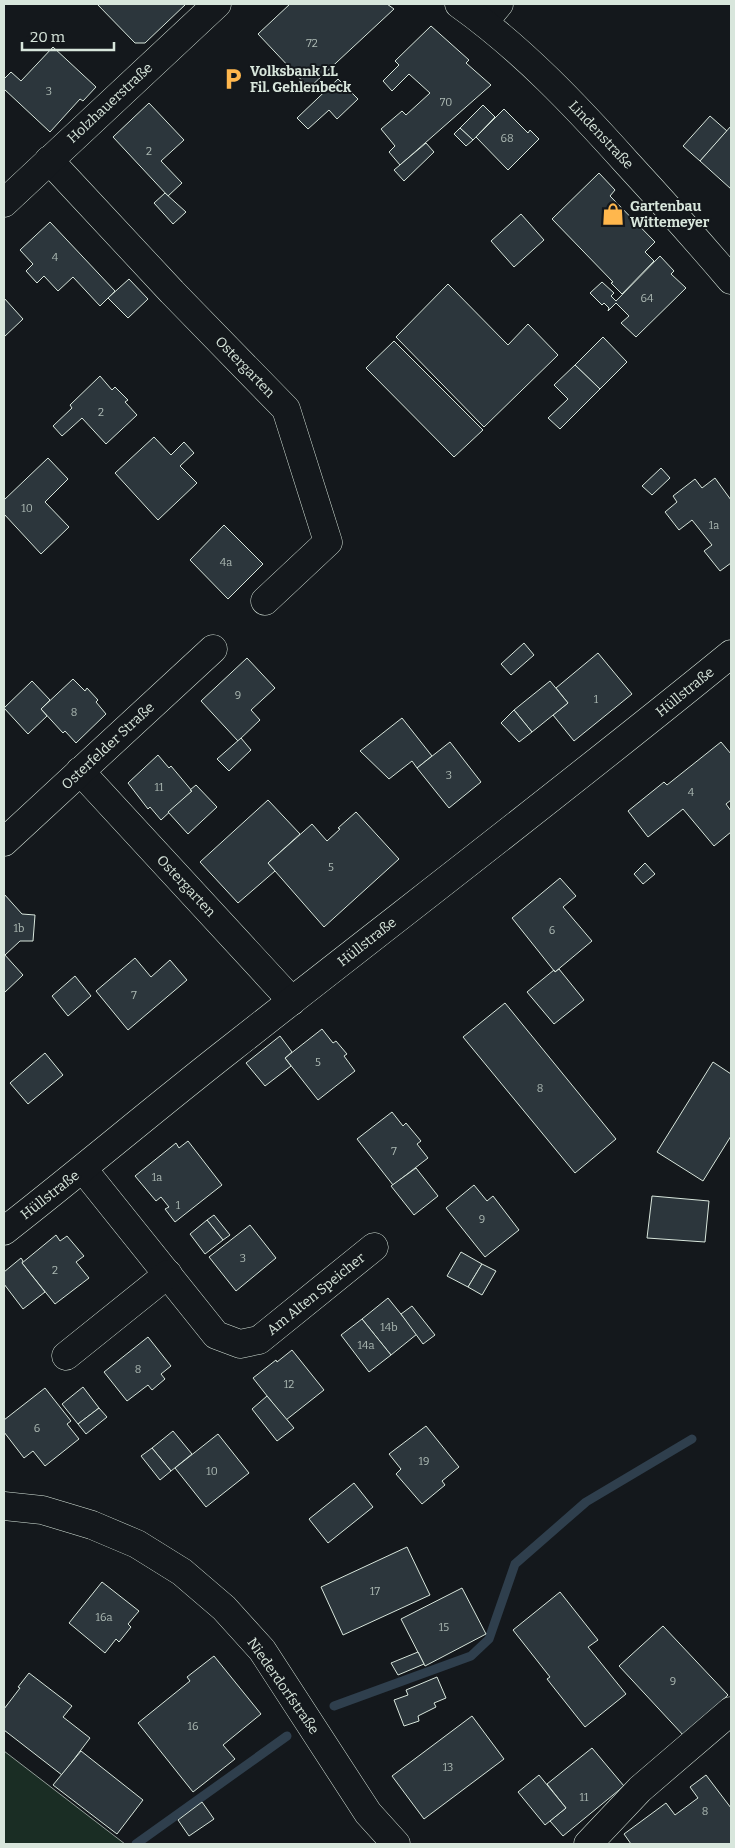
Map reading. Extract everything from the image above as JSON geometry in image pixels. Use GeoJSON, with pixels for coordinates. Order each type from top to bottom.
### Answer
{"type":"FeatureCollection","features":[{"type":"Feature","properties":{"kind":"street","name":"Holzhauerstraße"},"geometry":{"type":"LineString","coordinates":[[4,203],[217,4]]}},
{"type":"Feature","properties":{"kind":"street","name":"Lindenstraße"},"geometry":{"type":"LineString","coordinates":[[459,4],[491,13],[528,60],[586,116],[731,280]]}},
{"type":"Feature","properties":{"kind":"street","name":"Ostergarten"},"geometry":{"type":"LineString","coordinates":[[49,160],[172,292],[286,409],[328,542],[265,600]]}},
{"type":"Feature","properties":{"kind":"street","name":"Osterfelder Straße"},"geometry":{"type":"LineString","coordinates":[[4,842],[213,649]]}},
{"type":"Feature","properties":{"kind":"street","name":"Hüllstraße"},"geometry":{"type":"LineString","coordinates":[[4,1231],[292,1001],[607,755],[731,654]]}},
{"type":"Feature","properties":{"kind":"street","name":"Ostergarten"},"geometry":{"type":"LineString","coordinates":[[80,771],[292,1001]]}},
{"type":"Feature","properties":{"kind":"street","name":"Am Alten Speicher"},"geometry":{"type":"LineString","coordinates":[[83,1169],[216,1335],[240,1344],[259,1340],[374,1247]]}},
{"type":"Feature","properties":{"kind":"street"},"geometry":{"type":"LineString","coordinates":[[66,1356],[168,1274]]}},
{"type":"Feature","properties":{"kind":"street","name":"Niederdorfstraße"},"geometry":{"type":"LineString","coordinates":[[4,1506],[42,1510],[92,1525],[137,1544],[182,1572],[224,1608],[262,1650],[368,1813],[396,1844]]}},
{"type":"Feature","properties":{"kind":"street"},"geometry":{"type":"LineString","coordinates":[[588,1844],[640,1789],[731,1712]]}},
{"type":"Feature","properties":{"kind":"green space"},"geometry":{"type":"Polygon","coordinates":[[[4,1751],[125,1844],[4,1844],[4,1751]]]}},
{"type":"Feature","properties":{"kind":"building"},"geometry":{"type":"Polygon","coordinates":[[[97,4],[186,4],[145,43],[135,43],[97,4]]]}},
{"type":"Feature","properties":{"kind":"building"},"geometry":{"type":"Polygon","coordinates":[[[290,4],[387,4],[394,9],[309,88],[258,34],[290,4]]]}},
{"type":"Feature","properties":{"kind":"building"},"geometry":{"type":"Polygon","coordinates":[[[431,26],[469,60],[466,63],[491,85],[400,165],[389,152],[395,146],[381,129],[402,111],[406,115],[430,93],[409,74],[392,91],[383,81],[399,65],[395,61],[431,26]]]}},
{"type":"Feature","properties":{"kind":"building"},"geometry":{"type":"Polygon","coordinates":[[[53,47],[96,87],[83,101],[80,99],[50,132],[4,89],[4,79],[11,72],[21,81],[53,47]]]}},
{"type":"Feature","properties":{"kind":"building"},"geometry":{"type":"Polygon","coordinates":[[[338,79],[358,99],[337,119],[329,110],[308,129],[297,118],[338,79]]]}},
{"type":"Feature","properties":{"kind":"building"},"geometry":{"type":"Polygon","coordinates":[[[149,103],[184,140],[161,161],[182,183],[168,196],[113,137],[149,103]]]}},
{"type":"Feature","properties":{"kind":"building"},"geometry":{"type":"Polygon","coordinates":[[[483,105],[495,117],[473,140],[460,128],[483,105]]]}},
{"type":"Feature","properties":{"kind":"building"},"geometry":{"type":"Polygon","coordinates":[[[504,109],[528,133],[530,130],[539,139],[508,170],[476,137],[504,109]]]}},
{"type":"Feature","properties":{"kind":"building"},"geometry":{"type":"Polygon","coordinates":[[[710,116],[727,131],[700,161],[683,146],[710,116]]]}},
{"type":"Feature","properties":{"kind":"building"},"geometry":{"type":"Polygon","coordinates":[[[731,126],[731,189],[700,161],[731,126]]]}},
{"type":"Feature","properties":{"kind":"building"},"geometry":{"type":"Polygon","coordinates":[[[460,128],[473,140],[466,146],[454,134],[460,128]]]}},
{"type":"Feature","properties":{"kind":"building"},"geometry":{"type":"Polygon","coordinates":[[[426,143],[434,152],[404,181],[394,170],[426,143]]]}},
{"type":"Feature","properties":{"kind":"building"},"geometry":{"type":"Polygon","coordinates":[[[599,173],[615,190],[610,196],[655,242],[645,252],[654,261],[622,294],[611,283],[613,282],[552,219],[599,173]]]}},
{"type":"Feature","properties":{"kind":"building"},"geometry":{"type":"Polygon","coordinates":[[[165,193],[186,212],[173,224],[154,203],[165,193]]]}},
{"type":"Feature","properties":{"kind":"building"},"geometry":{"type":"Polygon","coordinates":[[[521,214],[544,240],[514,267],[491,241],[521,214]]]}},
{"type":"Feature","properties":{"kind":"building"},"geometry":{"type":"Polygon","coordinates":[[[50,222],[115,291],[100,306],[73,277],[58,291],[44,276],[37,283],[26,271],[33,264],[20,250],[50,222]]]}},
{"type":"Feature","properties":{"kind":"building"},"geometry":{"type":"Polygon","coordinates":[[[660,256],[674,271],[671,274],[686,288],[636,337],[621,323],[629,316],[616,303],[608,311],[609,308],[604,303],[602,305],[590,293],[602,282],[614,293],[611,296],[616,301],[660,256]]]}},
{"type":"Feature","properties":{"kind":"building"},"geometry":{"type":"Polygon","coordinates":[[[129,279],[148,299],[128,318],[108,298],[129,279]]]}},
{"type":"Feature","properties":{"kind":"building"},"geometry":{"type":"Polygon","coordinates":[[[448,284],[508,345],[528,324],[558,355],[484,427],[396,337],[448,284]]]}},
{"type":"Feature","properties":{"kind":"building"},"geometry":{"type":"Polygon","coordinates":[[[4,298],[23,319],[4,337],[4,298]]]}},
{"type":"Feature","properties":{"kind":"building"},"geometry":{"type":"Polygon","coordinates":[[[603,337],[627,362],[600,389],[575,365],[603,337]]]}},
{"type":"Feature","properties":{"kind":"building"},"geometry":{"type":"Polygon","coordinates":[[[394,341],[483,430],[454,457],[366,368],[394,341]]]}},
{"type":"Feature","properties":{"kind":"building"},"geometry":{"type":"Polygon","coordinates":[[[575,365],[600,389],[560,429],[548,418],[568,399],[554,385],[575,365]]]}},
{"type":"Feature","properties":{"kind":"building"},"geometry":{"type":"Polygon","coordinates":[[[100,376],[112,390],[115,387],[128,400],[125,402],[137,415],[106,444],[82,418],[62,436],[53,426],[72,408],[70,405],[100,376]]]}},
{"type":"Feature","properties":{"kind":"building"},"geometry":{"type":"Polygon","coordinates":[[[154,437],[171,455],[184,442],[194,453],[180,466],[197,483],[158,520],[115,473],[154,437]]]}},
{"type":"Feature","properties":{"kind":"building"},"geometry":{"type":"Polygon","coordinates":[[[48,458],[68,479],[45,502],[69,527],[41,554],[4,514],[4,500],[48,458]]]}},
{"type":"Feature","properties":{"kind":"building"},"geometry":{"type":"Polygon","coordinates":[[[661,468],[670,478],[652,495],[642,486],[661,468]]]}},
{"type":"Feature","properties":{"kind":"building"},"geometry":{"type":"Polygon","coordinates":[[[715,478],[731,500],[731,563],[720,571],[704,551],[712,545],[692,520],[679,530],[665,512],[677,502],[673,496],[695,479],[702,488],[715,478]]]}},
{"type":"Feature","properties":{"kind":"building"},"geometry":{"type":"Polygon","coordinates":[[[224,525],[263,564],[228,599],[190,560],[224,525]]]}},
{"type":"Feature","properties":{"kind":"building"},"geometry":{"type":"Polygon","coordinates":[[[524,643],[534,655],[511,675],[501,664],[524,643]]]}},
{"type":"Feature","properties":{"kind":"building"},"geometry":{"type":"Polygon","coordinates":[[[598,653],[632,694],[574,741],[553,715],[568,703],[556,688],[598,653]]]}},
{"type":"Feature","properties":{"kind":"building"},"geometry":{"type":"Polygon","coordinates":[[[247,658],[275,688],[251,710],[260,720],[238,741],[201,701],[247,658]]]}},
{"type":"Feature","properties":{"kind":"building"},"geometry":{"type":"Polygon","coordinates":[[[73,679],[85,691],[87,688],[98,700],[96,702],[106,714],[76,743],[65,731],[63,733],[41,709],[73,679]]]}},
{"type":"Feature","properties":{"kind":"building"},"geometry":{"type":"Polygon","coordinates":[[[32,681],[50,700],[41,709],[47,716],[28,734],[4,708],[32,681]]]}},
{"type":"Feature","properties":{"kind":"building"},"geometry":{"type":"Polygon","coordinates":[[[550,681],[568,703],[532,732],[514,710],[550,681]]]}},
{"type":"Feature","properties":{"kind":"building"},"geometry":{"type":"Polygon","coordinates":[[[514,710],[532,732],[519,742],[501,723],[514,710]]]}},
{"type":"Feature","properties":{"kind":"building"},"geometry":{"type":"Polygon","coordinates":[[[402,718],[432,756],[417,768],[412,761],[389,779],[360,751],[402,718]]]}},
{"type":"Feature","properties":{"kind":"building"},"geometry":{"type":"Polygon","coordinates":[[[241,738],[251,750],[229,771],[217,759],[241,738]]]}},
{"type":"Feature","properties":{"kind":"building"},"geometry":{"type":"Polygon","coordinates":[[[450,742],[481,782],[449,808],[417,768],[450,742]]]}},
{"type":"Feature","properties":{"kind":"building"},"geometry":{"type":"Polygon","coordinates":[[[721,742],[731,754],[731,800],[726,804],[731,811],[731,832],[714,846],[683,809],[648,837],[628,811],[664,782],[667,785],[721,742]]]}},
{"type":"Feature","properties":{"kind":"building"},"geometry":{"type":"Polygon","coordinates":[[[158,755],[169,768],[171,766],[192,791],[161,820],[150,807],[148,809],[128,783],[158,755]]]}},
{"type":"Feature","properties":{"kind":"building"},"geometry":{"type":"Polygon","coordinates":[[[196,785],[217,807],[188,834],[168,812],[192,791],[190,790],[196,785]]]}},
{"type":"Feature","properties":{"kind":"building"},"geometry":{"type":"Polygon","coordinates":[[[268,800],[300,834],[268,863],[275,871],[238,903],[200,862],[268,800]]]}},
{"type":"Feature","properties":{"kind":"building"},"geometry":{"type":"Polygon","coordinates":[[[356,812],[399,859],[324,927],[268,863],[312,824],[327,841],[356,812]]]}},
{"type":"Feature","properties":{"kind":"building"},"geometry":{"type":"Polygon","coordinates":[[[645,863],[655,874],[643,884],[634,874],[645,863]]]}},
{"type":"Feature","properties":{"kind":"building"},"geometry":{"type":"Polygon","coordinates":[[[560,878],[576,896],[563,907],[592,941],[555,972],[512,918],[560,878]]]}},
{"type":"Feature","properties":{"kind":"building"},"geometry":{"type":"Polygon","coordinates":[[[4,894],[22,914],[35,915],[33,941],[20,941],[5,955],[4,954],[4,894]]]}},
{"type":"Feature","properties":{"kind":"building"},"geometry":{"type":"Polygon","coordinates":[[[4,954],[23,975],[4,993],[4,954]]]}},
{"type":"Feature","properties":{"kind":"building"},"geometry":{"type":"Polygon","coordinates":[[[135,958],[151,977],[170,960],[187,980],[128,1030],[96,991],[135,958]]]}},
{"type":"Feature","properties":{"kind":"building"},"geometry":{"type":"Polygon","coordinates":[[[559,969],[584,1000],[554,1024],[527,992],[554,970],[555,972],[559,969]]]}},
{"type":"Feature","properties":{"kind":"building"},"geometry":{"type":"Polygon","coordinates":[[[75,976],[91,996],[68,1016],[52,996],[75,976]]]}},
{"type":"Feature","properties":{"kind":"building"},"geometry":{"type":"Polygon","coordinates":[[[505,1003],[616,1139],[575,1173],[463,1037],[505,1003]]]}},
{"type":"Feature","properties":{"kind":"building"},"geometry":{"type":"Polygon","coordinates":[[[322,1029],[333,1043],[336,1041],[347,1054],[344,1056],[355,1071],[318,1100],[285,1058],[322,1029]]]}},
{"type":"Feature","properties":{"kind":"building"},"geometry":{"type":"Polygon","coordinates":[[[280,1036],[292,1052],[285,1058],[291,1066],[265,1086],[246,1063],[280,1036]]]}},
{"type":"Feature","properties":{"kind":"building"},"geometry":{"type":"Polygon","coordinates":[[[45,1053],[63,1075],[28,1104],[10,1083],[45,1053]]]}},
{"type":"Feature","properties":{"kind":"building"},"geometry":{"type":"Polygon","coordinates":[[[713,1062],[731,1074],[731,1136],[703,1181],[657,1152],[713,1062]]]}},
{"type":"Feature","properties":{"kind":"building"},"geometry":{"type":"Polygon","coordinates":[[[392,1112],[403,1126],[406,1123],[421,1141],[417,1144],[428,1158],[393,1185],[357,1139],[392,1112]]]}},
{"type":"Feature","properties":{"kind":"building"},"geometry":{"type":"Polygon","coordinates":[[[188,1141],[222,1185],[175,1222],[165,1209],[169,1207],[161,1197],[156,1201],[135,1176],[176,1143],[179,1148],[188,1141]]]}},
{"type":"Feature","properties":{"kind":"building"},"geometry":{"type":"Polygon","coordinates":[[[416,1168],[438,1196],[414,1215],[391,1186],[416,1168]]]}},
{"type":"Feature","properties":{"kind":"building"},"geometry":{"type":"Polygon","coordinates":[[[474,1185],[487,1201],[493,1196],[519,1230],[485,1257],[446,1208],[474,1185]]]}},
{"type":"Feature","properties":{"kind":"building"},"geometry":{"type":"Polygon","coordinates":[[[652,1196],[709,1201],[705,1242],[647,1238],[652,1196]]]}},
{"type":"Feature","properties":{"kind":"building"},"geometry":{"type":"Polygon","coordinates":[[[214,1215],[230,1235],[223,1240],[207,1220],[214,1215]]]}},
{"type":"Feature","properties":{"kind":"building"},"geometry":{"type":"Polygon","coordinates":[[[207,1220],[223,1240],[205,1254],[190,1234],[207,1220]]]}},
{"type":"Feature","properties":{"kind":"building"},"geometry":{"type":"Polygon","coordinates":[[[250,1225],[276,1258],[236,1291],[209,1257],[250,1225]]]}},
{"type":"Feature","properties":{"kind":"building"},"geometry":{"type":"Polygon","coordinates":[[[56,1235],[60,1241],[67,1236],[84,1256],[76,1262],[89,1278],[55,1304],[22,1263],[56,1235]]]}},
{"type":"Feature","properties":{"kind":"building"},"geometry":{"type":"Polygon","coordinates":[[[461,1252],[482,1264],[468,1287],[447,1276],[461,1252]]]}},
{"type":"Feature","properties":{"kind":"building"},"geometry":{"type":"Polygon","coordinates":[[[21,1258],[22,1263],[45,1292],[23,1309],[4,1284],[4,1272],[21,1258]]]}},
{"type":"Feature","properties":{"kind":"building"},"geometry":{"type":"Polygon","coordinates":[[[482,1264],[496,1271],[482,1295],[468,1287],[482,1264]]]}},
{"type":"Feature","properties":{"kind":"building"},"geometry":{"type":"Polygon","coordinates":[[[388,1298],[417,1334],[391,1355],[362,1319],[388,1298]]]}},
{"type":"Feature","properties":{"kind":"building"},"geometry":{"type":"Polygon","coordinates":[[[412,1306],[435,1335],[423,1344],[401,1314],[412,1306]]]}},
{"type":"Feature","properties":{"kind":"building"},"geometry":{"type":"Polygon","coordinates":[[[362,1319],[391,1355],[369,1372],[341,1335],[362,1319]]]}},
{"type":"Feature","properties":{"kind":"building"},"geometry":{"type":"Polygon","coordinates":[[[148,1337],[171,1366],[161,1374],[165,1379],[152,1390],[148,1385],[127,1401],[104,1372],[148,1337]]]}},
{"type":"Feature","properties":{"kind":"building"},"geometry":{"type":"Polygon","coordinates":[[[292,1350],[324,1390],[286,1420],[253,1378],[292,1350]]]}},
{"type":"Feature","properties":{"kind":"building"},"geometry":{"type":"Polygon","coordinates":[[[83,1387],[99,1408],[78,1424],[62,1404],[83,1387]]]}},
{"type":"Feature","properties":{"kind":"building"},"geometry":{"type":"Polygon","coordinates":[[[45,1388],[71,1421],[67,1424],[79,1439],[45,1466],[33,1451],[24,1458],[4,1432],[4,1420],[45,1388]]]}},
{"type":"Feature","properties":{"kind":"building"},"geometry":{"type":"Polygon","coordinates":[[[267,1396],[294,1428],[277,1441],[252,1409],[267,1396]]]}},
{"type":"Feature","properties":{"kind":"building"},"geometry":{"type":"Polygon","coordinates":[[[99,1408],[107,1417],[86,1434],[78,1424],[99,1408]]]}},
{"type":"Feature","properties":{"kind":"building"},"geometry":{"type":"Polygon","coordinates":[[[426,1426],[459,1467],[442,1481],[445,1485],[422,1504],[396,1474],[401,1469],[389,1454],[426,1426]]]}},
{"type":"Feature","properties":{"kind":"building"},"geometry":{"type":"Polygon","coordinates":[[[173,1431],[192,1454],[171,1471],[152,1448],[173,1431]]]}},
{"type":"Feature","properties":{"kind":"building"},"geometry":{"type":"Polygon","coordinates":[[[218,1434],[249,1473],[206,1507],[175,1468],[218,1434]]]}},
{"type":"Feature","properties":{"kind":"building"},"geometry":{"type":"Polygon","coordinates":[[[152,1448],[171,1471],[160,1480],[141,1456],[152,1448]]]}},
{"type":"Feature","properties":{"kind":"building"},"geometry":{"type":"Polygon","coordinates":[[[354,1483],[373,1507],[328,1543],[309,1519],[354,1483]]]}},
{"type":"Feature","properties":{"kind":"building"},"geometry":{"type":"Polygon","coordinates":[[[407,1547],[430,1595],[343,1635],[321,1587],[407,1547]]]}},
{"type":"Feature","properties":{"kind":"building"},"geometry":{"type":"Polygon","coordinates":[[[102,1582],[139,1611],[128,1624],[131,1627],[119,1642],[116,1639],[105,1653],[69,1623],[102,1582]]]}},
{"type":"Feature","properties":{"kind":"building"},"geometry":{"type":"Polygon","coordinates":[[[462,1588],[486,1634],[425,1666],[401,1619],[462,1588]]]}},
{"type":"Feature","properties":{"kind":"building"},"geometry":{"type":"Polygon","coordinates":[[[560,1592],[598,1640],[588,1647],[626,1694],[585,1727],[547,1679],[550,1677],[513,1630],[560,1592]]]}},
{"type":"Feature","properties":{"kind":"building"},"geometry":{"type":"Polygon","coordinates":[[[663,1626],[728,1695],[684,1736],[619,1666],[663,1626]]]}},
{"type":"Feature","properties":{"kind":"building"},"geometry":{"type":"Polygon","coordinates":[[[418,1652],[424,1664],[398,1675],[391,1663],[418,1652]]]}},
{"type":"Feature","properties":{"kind":"building"},"geometry":{"type":"Polygon","coordinates":[[[214,1656],[261,1714],[223,1745],[235,1759],[193,1792],[138,1723],[190,1681],[187,1677],[214,1656]]]}},
{"type":"Feature","properties":{"kind":"building"},"geometry":{"type":"Polygon","coordinates":[[[29,1673],[72,1706],[63,1717],[90,1738],[62,1775],[4,1730],[4,1709],[29,1673]]]}},
{"type":"Feature","properties":{"kind":"building"},"geometry":{"type":"Polygon","coordinates":[[[437,1677],[446,1698],[434,1703],[436,1707],[418,1716],[419,1721],[404,1726],[394,1700],[408,1695],[406,1690],[437,1677]]]}},
{"type":"Feature","properties":{"kind":"building"},"geometry":{"type":"Polygon","coordinates":[[[472,1716],[504,1759],[424,1819],[392,1776],[472,1716]]]}},
{"type":"Feature","properties":{"kind":"building"},"geometry":{"type":"Polygon","coordinates":[[[592,1748],[624,1786],[563,1836],[550,1821],[566,1808],[547,1784],[592,1748]]]}},
{"type":"Feature","properties":{"kind":"building"},"geometry":{"type":"Polygon","coordinates":[[[81,1751],[143,1800],[117,1834],[53,1785],[81,1751]]]}},
{"type":"Feature","properties":{"kind":"building"},"geometry":{"type":"Polygon","coordinates":[[[539,1775],[566,1808],[545,1825],[518,1792],[539,1775]]]}},
{"type":"Feature","properties":{"kind":"building"},"geometry":{"type":"Polygon","coordinates":[[[706,1775],[731,1808],[731,1844],[631,1844],[624,1834],[666,1803],[675,1815],[698,1798],[690,1787],[706,1775]]]}},
{"type":"Feature","properties":{"kind":"building"},"geometry":{"type":"Polygon","coordinates":[[[202,1802],[214,1819],[189,1836],[178,1820],[202,1802]]]}},
{"type":"Feature","properties":{"kind":"waterway"},"geometry":{"type":"LineString","coordinates":[[334,1706],[471,1656],[489,1639],[515,1564],[586,1502],[692,1439]]}},
{"type":"Feature","properties":{"kind":"waterway"},"geometry":{"type":"LineString","coordinates":[[136,1844],[287,1736]]}},
{"type":"Feature","properties":{"kind":"place","name":"Volksbank LL Fil. Gehlenbeck"},"geometry":{"type":"Point","coordinates":[233,79]}},
{"type":"Feature","properties":{"kind":"place","name":"Gartenbau Wittemeyer"},"geometry":{"type":"Point","coordinates":[613,214]}}]}
